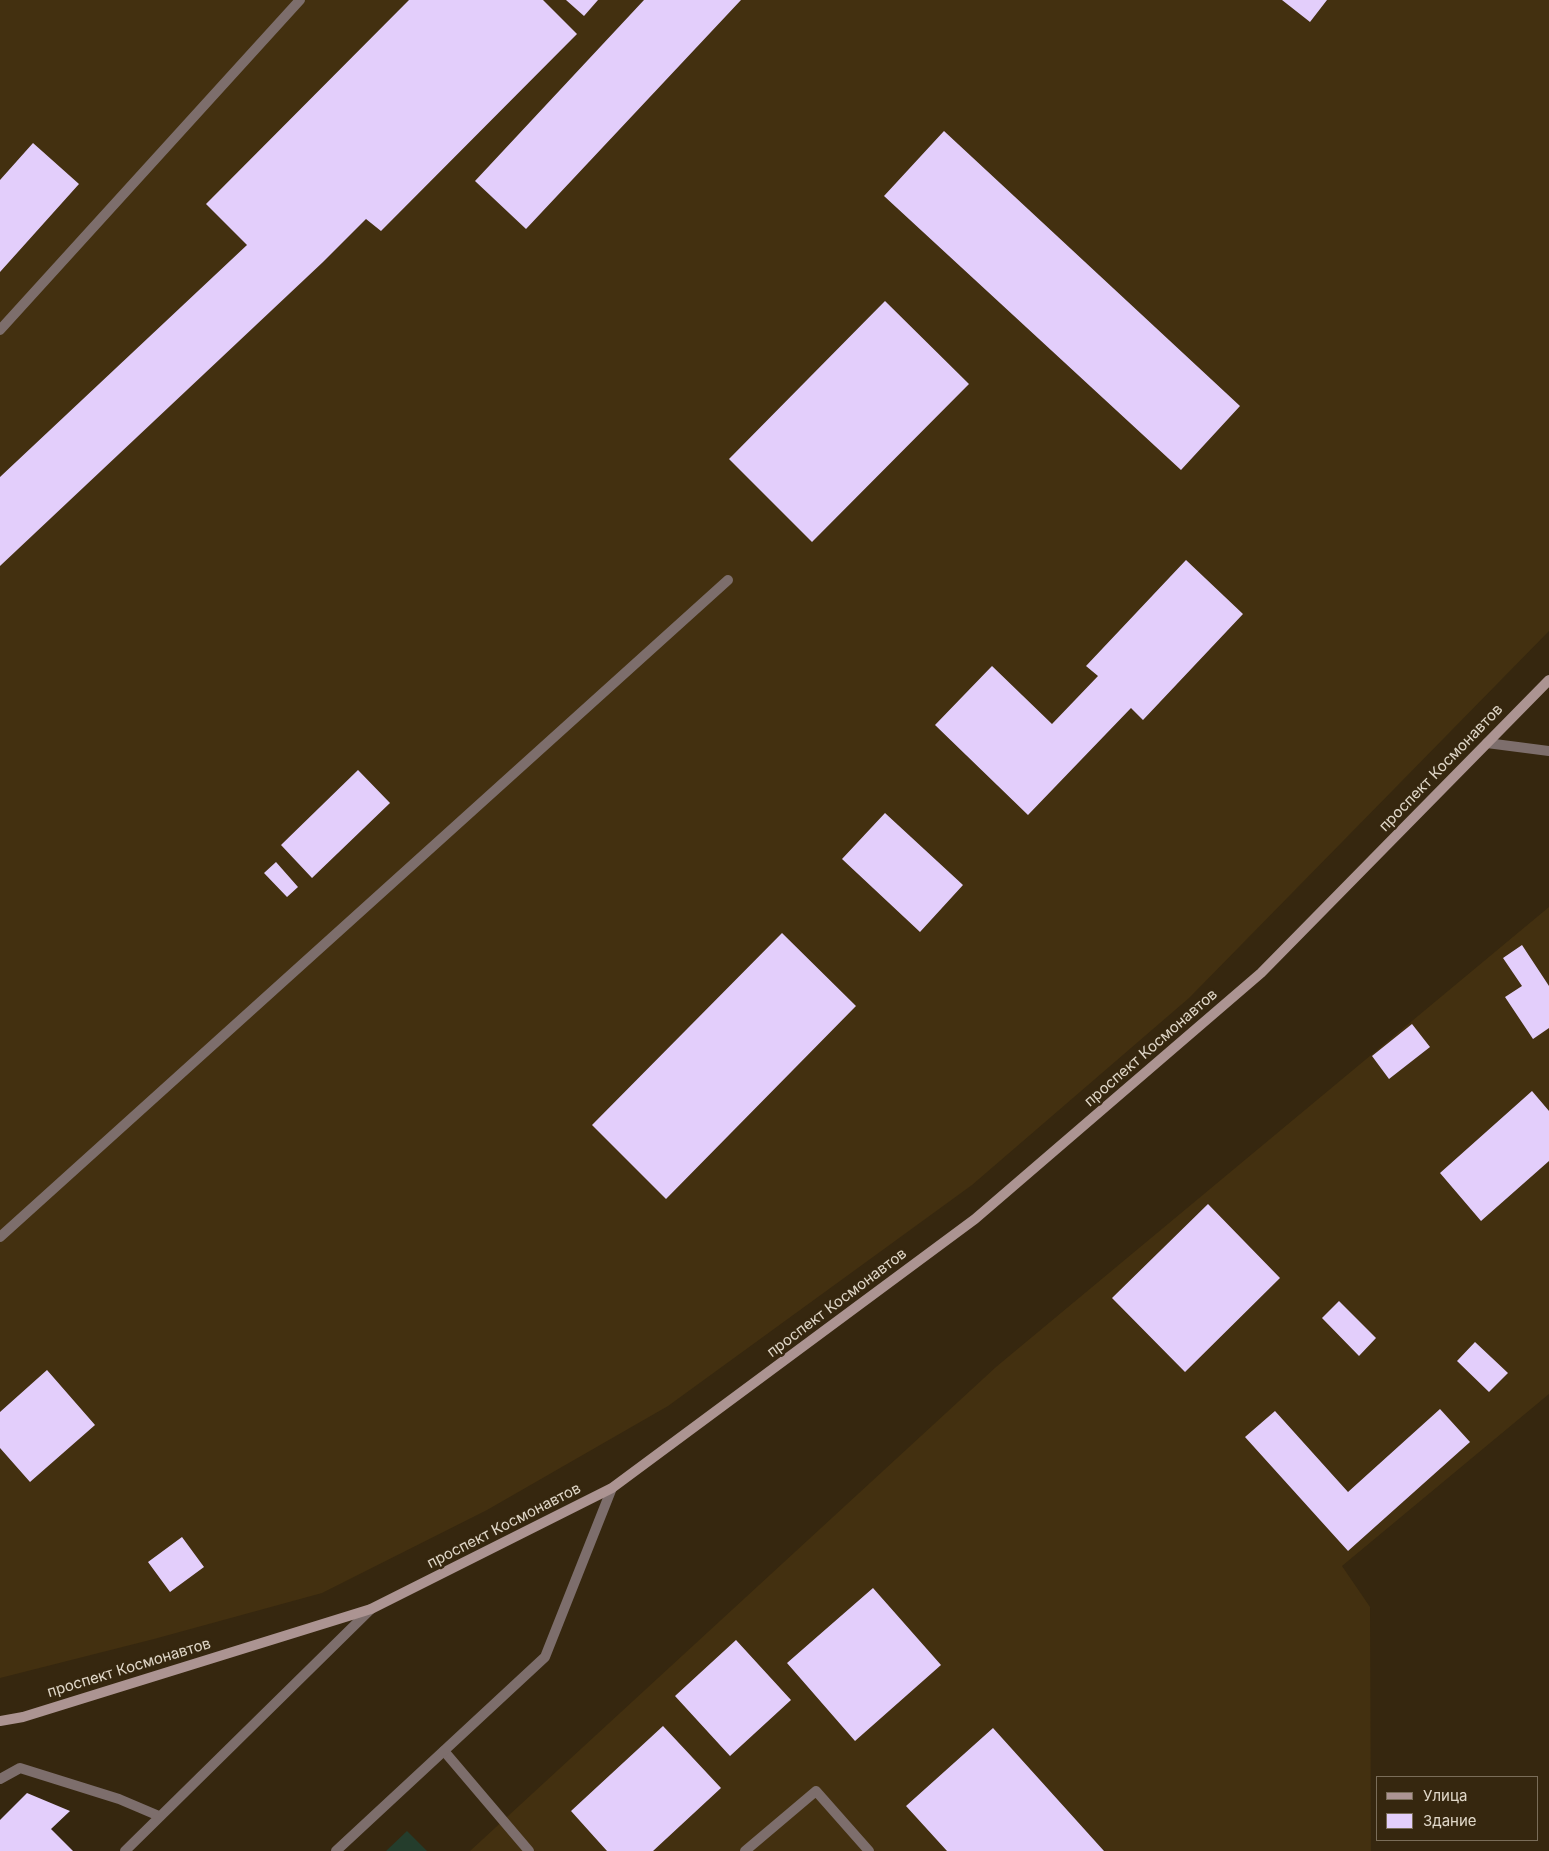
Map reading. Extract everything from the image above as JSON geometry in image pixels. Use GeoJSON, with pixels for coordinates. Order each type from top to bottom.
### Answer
{"type":"FeatureCollection","features":[{"type":"Feature","properties":{"kind":"street"},"geometry":{"type":"LineString","coordinates":[[0,330],[300,0]]}},
{"type":"Feature","properties":{"kind":"street"},"geometry":{"type":"LineString","coordinates":[[0,1237],[728,580]]}},
{"type":"Feature","properties":{"kind":"street","name":"проспект Космонавтов"},"geometry":{"type":"LineString","coordinates":[[0,1722],[23,1717],[371,1609],[612,1488],[975,1219],[1261,973],[1549,680]]}},
{"type":"Feature","properties":{"kind":"street"},"geometry":{"type":"LineString","coordinates":[[1487,743],[1549,751]]}},
{"type":"Feature","properties":{"kind":"street"},"geometry":{"type":"LineString","coordinates":[[336,1851],[545,1657],[612,1488]]}},
{"type":"Feature","properties":{"kind":"street"},"geometry":{"type":"LineString","coordinates":[[124,1851],[371,1609]]}},
{"type":"Feature","properties":{"kind":"street"},"geometry":{"type":"LineString","coordinates":[[444,1751],[528,1851]]}},
{"type":"Feature","properties":{"kind":"street"},"geometry":{"type":"LineString","coordinates":[[0,1779],[20,1768],[119,1799],[159,1816]]}},
{"type":"Feature","properties":{"kind":"street"},"geometry":{"type":"LineString","coordinates":[[745,1851],[816,1791],[869,1851]]}},
{"type":"Feature","properties":{"kind":"shaded area"},"geometry":{"type":"Polygon","coordinates":[[[0,0],[1549,0],[1549,631],[1189,998],[972,1185],[668,1406],[487,1510],[322,1593],[154,1639],[0,1678],[0,0]]]}},
{"type":"Feature","properties":{"kind":"shaded area"},"geometry":{"type":"Polygon","coordinates":[[[1549,907],[1549,1394],[1342,1566],[1370,1607],[1371,1851],[470,1851],[996,1367],[1549,907]]]}},
{"type":"Feature","properties":{"kind":"green space"},"geometry":{"type":"Polygon","coordinates":[[[407,1831],[427,1851],[386,1851],[407,1831]]]}},
{"type":"Feature","properties":{"kind":"building"},"geometry":{"type":"Polygon","coordinates":[[[409,0],[543,0],[577,34],[381,231],[366,219],[323,262],[0,566],[0,477],[247,245],[206,204],[409,0]]]}},
{"type":"Feature","properties":{"kind":"building"},"geometry":{"type":"Polygon","coordinates":[[[566,0],[598,0],[584,16],[566,0]]]}},
{"type":"Feature","properties":{"kind":"building"},"geometry":{"type":"Polygon","coordinates":[[[644,0],[741,0],[526,229],[475,181],[644,0]]]}},
{"type":"Feature","properties":{"kind":"building"},"geometry":{"type":"Polygon","coordinates":[[[1282,0],[1327,0],[1310,22],[1282,0]]]}},
{"type":"Feature","properties":{"kind":"building"},"geometry":{"type":"Polygon","coordinates":[[[944,131],[1240,406],[1181,470],[884,196],[944,131]]]}},
{"type":"Feature","properties":{"kind":"building"},"geometry":{"type":"Polygon","coordinates":[[[33,143],[79,184],[0,272],[0,180],[33,143]]]}},
{"type":"Feature","properties":{"kind":"building"},"geometry":{"type":"Polygon","coordinates":[[[885,301],[969,384],[812,542],[729,459],[885,301]]]}},
{"type":"Feature","properties":{"kind":"building"},"geometry":{"type":"Polygon","coordinates":[[[1186,560],[1243,614],[1143,720],[1131,708],[1028,815],[935,725],[992,666],[1052,724],[1098,676],[1086,666],[1186,560]]]}},
{"type":"Feature","properties":{"kind":"building"},"geometry":{"type":"Polygon","coordinates":[[[358,770],[390,803],[312,878],[281,845],[358,770]]]}},
{"type":"Feature","properties":{"kind":"building"},"geometry":{"type":"Polygon","coordinates":[[[885,813],[963,885],[920,932],[842,859],[885,813]]]}},
{"type":"Feature","properties":{"kind":"building"},"geometry":{"type":"Polygon","coordinates":[[[276,862],[298,887],[287,897],[264,873],[276,862]]]}},
{"type":"Feature","properties":{"kind":"building"},"geometry":{"type":"Polygon","coordinates":[[[782,933],[856,1006],[666,1199],[592,1125],[782,933]]]}},
{"type":"Feature","properties":{"kind":"building"},"geometry":{"type":"Polygon","coordinates":[[[1522,945],[1549,986],[1549,1028],[1533,1039],[1505,997],[1522,986],[1503,958],[1522,945]]]}},
{"type":"Feature","properties":{"kind":"building"},"geometry":{"type":"Polygon","coordinates":[[[1412,1024],[1430,1047],[1389,1079],[1372,1056],[1412,1024]]]}},
{"type":"Feature","properties":{"kind":"building"},"geometry":{"type":"Polygon","coordinates":[[[1532,1091],[1549,1111],[1549,1161],[1481,1221],[1440,1173],[1532,1091]]]}},
{"type":"Feature","properties":{"kind":"building"},"geometry":{"type":"Polygon","coordinates":[[[1208,1204],[1280,1278],[1185,1372],[1112,1298],[1208,1204]]]}},
{"type":"Feature","properties":{"kind":"building"},"geometry":{"type":"Polygon","coordinates":[[[1339,1301],[1376,1338],[1359,1356],[1322,1318],[1339,1301]]]}},
{"type":"Feature","properties":{"kind":"building"},"geometry":{"type":"Polygon","coordinates":[[[1475,1342],[1508,1373],[1489,1392],[1457,1361],[1475,1342]]]}},
{"type":"Feature","properties":{"kind":"building"},"geometry":{"type":"Polygon","coordinates":[[[47,1370],[95,1425],[30,1482],[0,1448],[0,1412],[47,1370]]]}},
{"type":"Feature","properties":{"kind":"building"},"geometry":{"type":"Polygon","coordinates":[[[1440,1409],[1470,1442],[1348,1551],[1245,1437],[1275,1411],[1348,1492],[1440,1409]]]}},
{"type":"Feature","properties":{"kind":"building"},"geometry":{"type":"Polygon","coordinates":[[[182,1537],[204,1567],[170,1592],[148,1562],[182,1537]]]}},
{"type":"Feature","properties":{"kind":"building"},"geometry":{"type":"Polygon","coordinates":[[[873,1588],[941,1665],[855,1741],[787,1663],[873,1588]]]}},
{"type":"Feature","properties":{"kind":"building"},"geometry":{"type":"Polygon","coordinates":[[[736,1640],[791,1700],[730,1756],[675,1696],[736,1640]]]}},
{"type":"Feature","properties":{"kind":"building"},"geometry":{"type":"Polygon","coordinates":[[[663,1726],[721,1788],[653,1851],[607,1851],[571,1811],[663,1726]]]}},
{"type":"Feature","properties":{"kind":"building"},"geometry":{"type":"Polygon","coordinates":[[[993,1728],[1104,1851],[947,1851],[906,1806],[993,1728]]]}},
{"type":"Feature","properties":{"kind":"building"},"geometry":{"type":"Polygon","coordinates":[[[27,1793],[70,1811],[51,1829],[73,1851],[0,1851],[0,1820],[27,1793]]]}}]}
